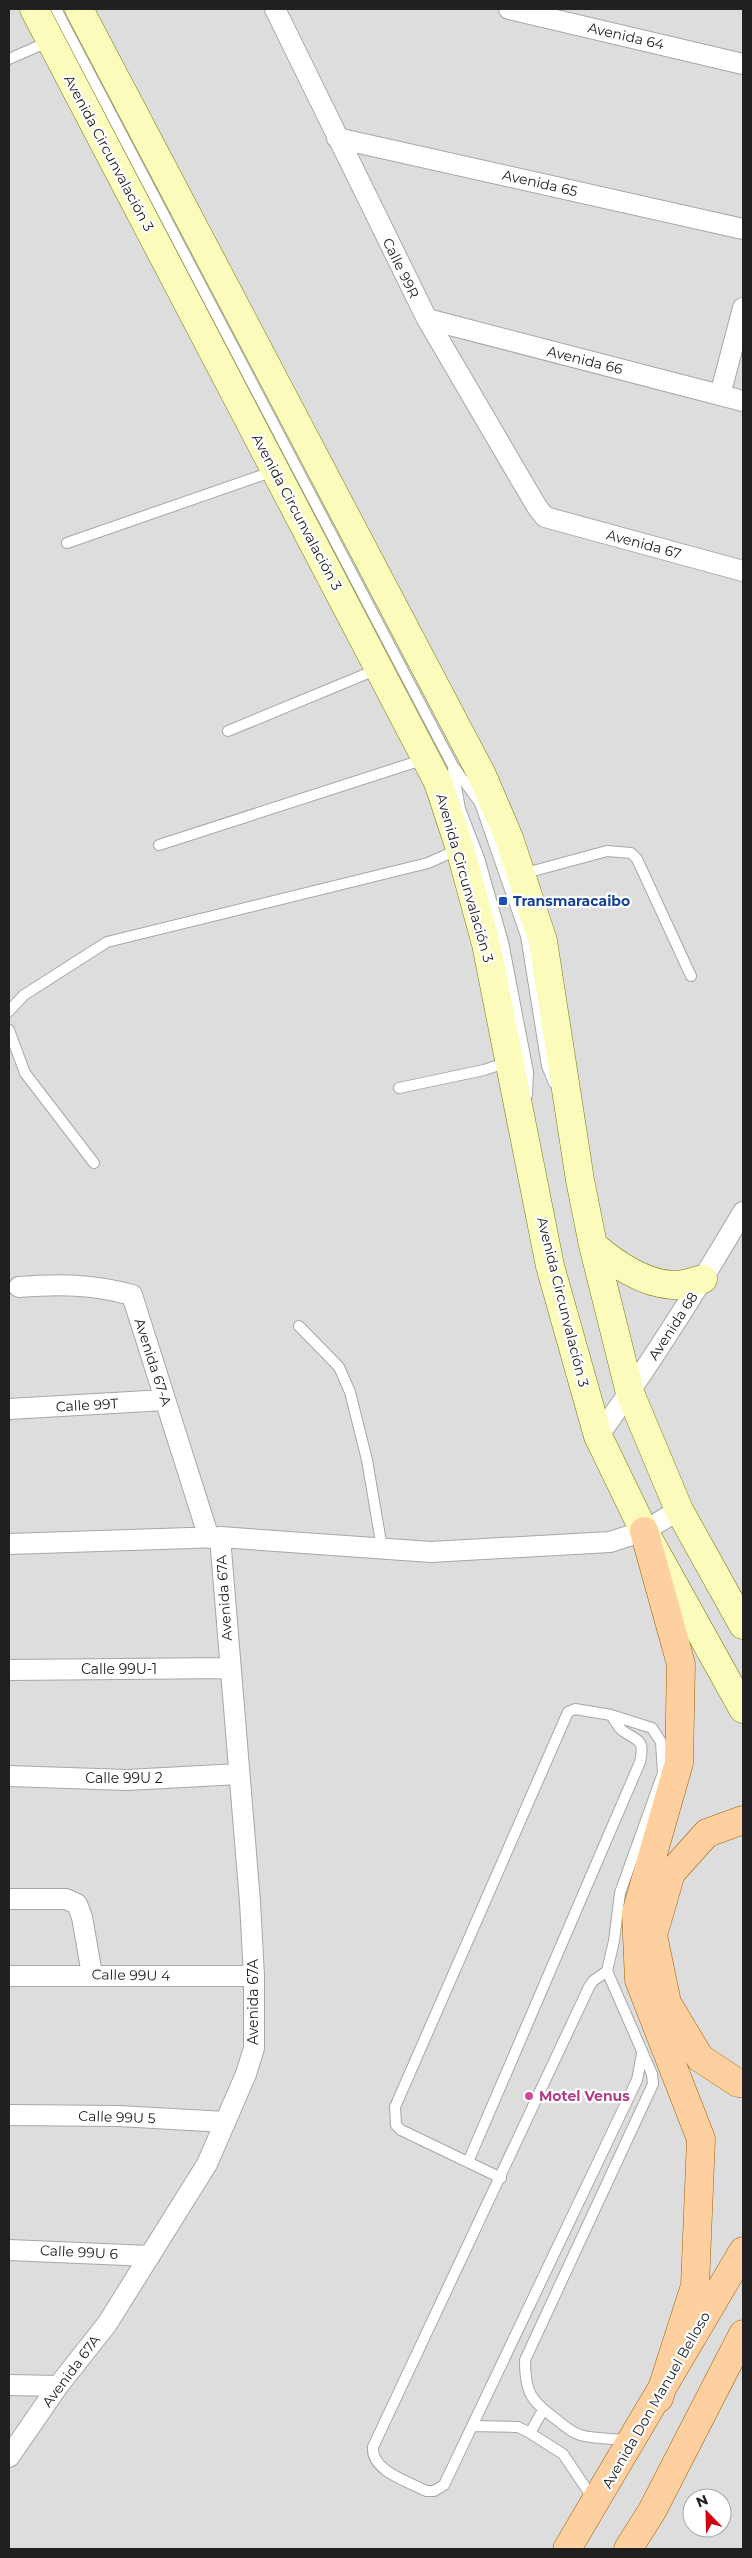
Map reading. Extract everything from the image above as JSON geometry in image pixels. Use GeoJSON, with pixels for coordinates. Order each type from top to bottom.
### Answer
{"type":"FeatureCollection","features":[{"type":"Feature","properties":{"kind":"main road","name":"Avenida Circunvalación 3"},"geometry":{"type":"LineString","coordinates":[[34,9],[438,782],[460,849],[486,944],[550,1266],[598,1436],[644,1531],[743,1709]]}},
{"type":"Feature","properties":{"kind":"main road"},"geometry":{"type":"LineString","coordinates":[[79,9],[482,775],[509,838],[543,941],[572,1129],[593,1245],[630,1393],[679,1510],[743,1625]]}},
{"type":"Feature","properties":{"kind":"main road"},"geometry":{"type":"LineString","coordinates":[[593,1245],[612,1262],[639,1276],[673,1285],[703,1279]]}},
{"type":"Feature","properties":{"kind":"main road"},"geometry":{"type":"LineString","coordinates":[[644,1531],[681,1664],[679,1763],[636,1913],[639,1980],[701,2138],[695,2286],[659,2398]]}},
{"type":"Feature","properties":{"kind":"main road"},"geometry":{"type":"LineString","coordinates":[[743,1820],[707,1833],[671,1873],[653,1935],[666,2003],[700,2058],[738,2083],[743,2083]]}},
{"type":"Feature","properties":{"kind":"main road","name":"Avenida Don Manuel Belloso"},"geometry":{"type":"LineString","coordinates":[[568,2549],[659,2398],[743,2251]]}},
{"type":"Feature","properties":{"kind":"main road"},"geometry":{"type":"LineString","coordinates":[[628,2549],[652,2511],[743,2334]]}},
{"type":"Feature","properties":{"kind":"street","name":"Calle 99R"},"geometry":{"type":"LineString","coordinates":[[275,9],[426,319],[531,499],[545,517]]}},
{"type":"Feature","properties":{"kind":"street","name":"Avenida 64"},"geometry":{"type":"LineString","coordinates":[[509,9],[743,64]]}},
{"type":"Feature","properties":{"kind":"street","name":"Avenida 65"},"geometry":{"type":"LineString","coordinates":[[337,138],[743,229]]}},
{"type":"Feature","properties":{"kind":"street"},"geometry":{"type":"LineString","coordinates":[[720,395],[743,308]]}},
{"type":"Feature","properties":{"kind":"street","name":"Avenida 66"},"geometry":{"type":"LineString","coordinates":[[426,319],[743,401]]}},
{"type":"Feature","properties":{"kind":"street","name":"Avenida 67"},"geometry":{"type":"LineString","coordinates":[[545,517],[743,571]]}},
{"type":"Feature","properties":{"kind":"street","name":"Avenida 68"},"geometry":{"type":"LineString","coordinates":[[598,1436],[630,1393],[703,1279],[743,1212]]}},
{"type":"Feature","properties":{"kind":"street","name":"Avenida 67-A"},"geometry":{"type":"LineString","coordinates":[[19,1287],[75,1284],[132,1295],[165,1400],[214,1538]]}},
{"type":"Feature","properties":{"kind":"street","name":"Calle 99T"},"geometry":{"type":"LineString","coordinates":[[9,1409],[165,1400]]}},
{"type":"Feature","properties":{"kind":"street"},"geometry":{"type":"LineString","coordinates":[[9,1544],[214,1538],[431,1552],[610,1542],[644,1531],[679,1510]]}},
{"type":"Feature","properties":{"kind":"street","name":"Avenida 67A"},"geometry":{"type":"LineString","coordinates":[[9,2457],[58,2386],[108,2324],[207,2164],[246,2074],[254,2048],[254,1976],[239,1774],[214,1538]]}},
{"type":"Feature","properties":{"kind":"street","name":"Calle 99U-1"},"geometry":{"type":"LineString","coordinates":[[9,1670],[229,1668]]}},
{"type":"Feature","properties":{"kind":"street","name":"Calle 99U 2"},"geometry":{"type":"LineString","coordinates":[[9,1776],[127,1780],[239,1774]]}},
{"type":"Feature","properties":{"kind":"street"},"geometry":{"type":"LineString","coordinates":[[9,1899],[66,1899],[77,1904],[82,1917],[92,1974]]}},
{"type":"Feature","properties":{"kind":"street","name":"Calle 99U 4"},"geometry":{"type":"LineString","coordinates":[[9,1976],[92,1974],[254,1976]]}},
{"type":"Feature","properties":{"kind":"street","name":"Calle 99U 5"},"geometry":{"type":"LineString","coordinates":[[9,2115],[119,2116],[225,2122]]}},
{"type":"Feature","properties":{"kind":"street","name":"Calle 99U 6"},"geometry":{"type":"LineString","coordinates":[[9,2250],[150,2256]]}},
{"type":"Feature","properties":{"kind":"street"},"geometry":{"type":"LineString","coordinates":[[9,2385],[58,2386]]}},
{"type":"Feature","properties":{"kind":"lane"},"geometry":{"type":"LineString","coordinates":[[56,9],[452,766],[480,803],[526,936],[547,1066],[572,1129]]}},
{"type":"Feature","properties":{"kind":"lane"},"geometry":{"type":"LineString","coordinates":[[9,60],[51,40]]}},
{"type":"Feature","properties":{"kind":"lane"},"geometry":{"type":"LineString","coordinates":[[67,543],[275,470]]}},
{"type":"Feature","properties":{"kind":"lane"},"geometry":{"type":"LineString","coordinates":[[228,731],[379,668]]}},
{"type":"Feature","properties":{"kind":"lane"},"geometry":{"type":"LineString","coordinates":[[159,844],[426,758]]}},
{"type":"Feature","properties":{"kind":"lane"},"geometry":{"type":"LineString","coordinates":[[452,766],[460,809],[479,858],[503,942],[528,1072],[526,1146]]}},
{"type":"Feature","properties":{"kind":"lane"},"geometry":{"type":"LineString","coordinates":[[9,1011],[24,995],[108,942],[428,863],[460,849]]}},
{"type":"Feature","properties":{"kind":"lane"},"geometry":{"type":"LineString","coordinates":[[521,874],[608,851],[631,853],[637,859],[691,976]]}},
{"type":"Feature","properties":{"kind":"lane"},"geometry":{"type":"LineString","coordinates":[[9,1030],[24,1073],[94,1163]]}},
{"type":"Feature","properties":{"kind":"lane"},"geometry":{"type":"LineString","coordinates":[[399,1088],[484,1070],[509,1062]]}},
{"type":"Feature","properties":{"kind":"lane"},"geometry":{"type":"LineString","coordinates":[[300,1326],[339,1367],[350,1392],[367,1460],[382,1548]]}},
{"type":"Feature","properties":{"kind":"lane"},"geometry":{"type":"LineString","coordinates":[[501,2178],[401,2130],[396,2125],[395,2107],[568,1712],[575,1709],[611,1715],[652,1728],[661,1742],[663,1763],[657,1794],[620,1893],[614,1941],[607,1971],[652,2074],[653,2084],[525,2360],[525,2381],[531,2398],[543,2410],[571,2431],[581,2435],[633,2441]]}},
{"type":"Feature","properties":{"kind":"lane"},"geometry":{"type":"LineString","coordinates":[[468,2162],[640,1762],[642,1744],[639,1740],[621,1730],[611,1715]]}},
{"type":"Feature","properties":{"kind":"lane"},"geometry":{"type":"LineString","coordinates":[[607,1971],[593,1981],[589,1987],[501,2178],[373,2447],[372,2455],[379,2466],[426,2491],[434,2491],[444,2485],[638,2080],[642,2053]]}},
{"type":"Feature","properties":{"kind":"lane"},"geometry":{"type":"LineString","coordinates":[[530,2432],[543,2410]]}},
{"type":"Feature","properties":{"kind":"lane"},"geometry":{"type":"LineString","coordinates":[[472,2426],[518,2427],[530,2432],[563,2454],[595,2503]]}},
{"type":"Feature","properties":{"kind":"shaded area"},"geometry":{"type":"Polygon","coordinates":[[[9,9],[743,9],[743,2549],[9,2549],[9,9]]]}},
{"type":"Feature","properties":{"kind":"place","name":"Transmaracaibo"},"geometry":{"type":"Point","coordinates":[503,901]}},
{"type":"Feature","properties":{"kind":"place","name":"Motel Venus"},"geometry":{"type":"Point","coordinates":[529,2096]}}]}
